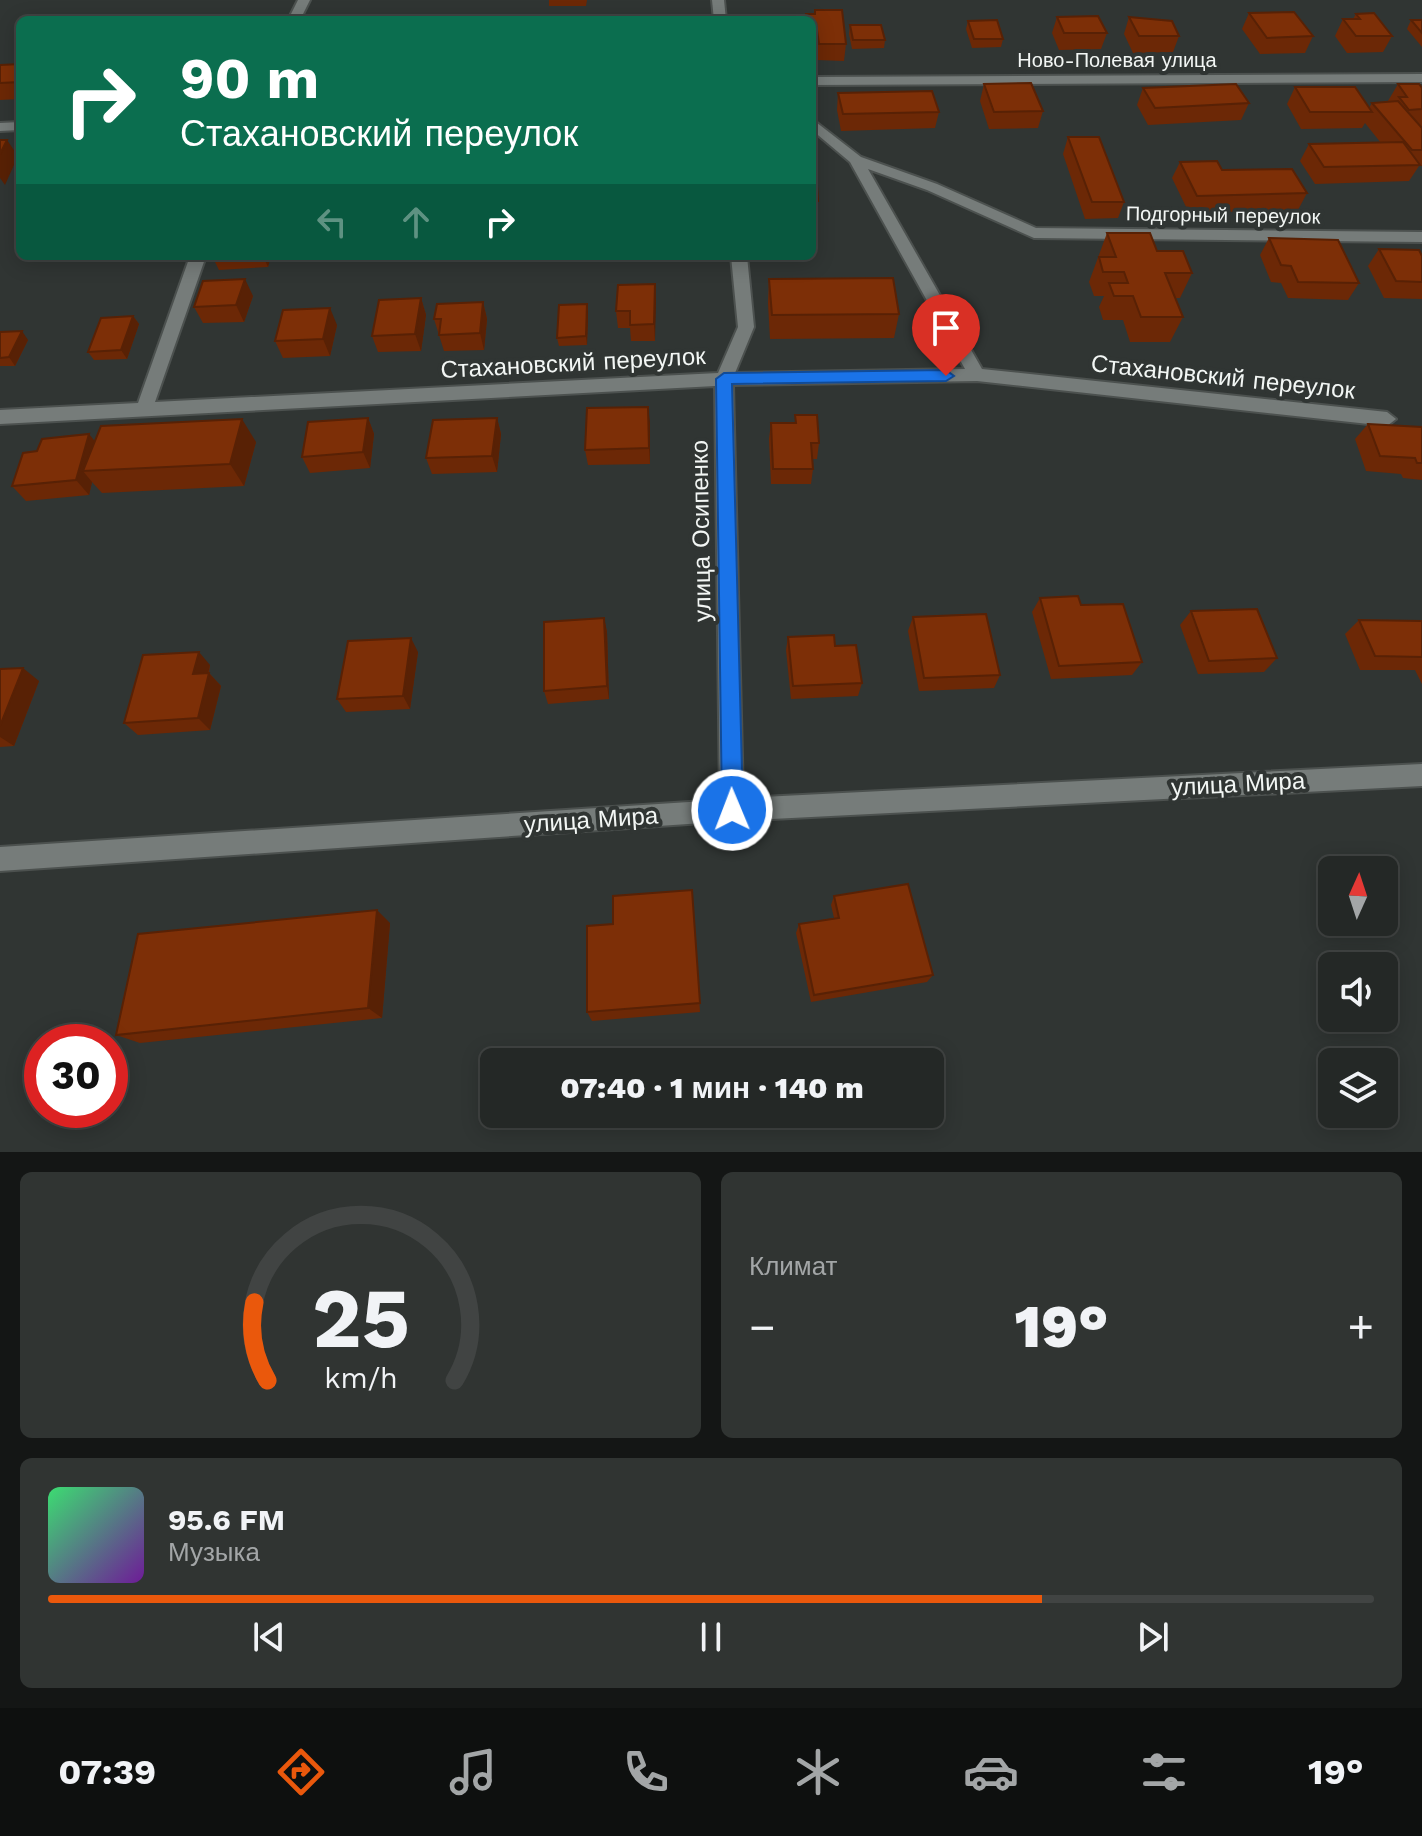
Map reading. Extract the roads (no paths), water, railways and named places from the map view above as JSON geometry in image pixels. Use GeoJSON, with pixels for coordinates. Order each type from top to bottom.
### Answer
{"type":"FeatureCollection","features":[{"type":"Feature","properties":{"kind":"street","name":"Ново-Полевая улица"},"geometry":{"type":"LineString","coordinates":[[816,81],[1422,78]]}},
{"type":"Feature","properties":{"kind":"street","name":"Подгорный переулок"},"geometry":{"type":"LineString","coordinates":[[816,126],[856,160],[932,187],[1034,233],[1422,237]]}},
{"type":"Feature","properties":{"kind":"street"},"geometry":{"type":"LineString","coordinates":[[856,160],[977,375]]}},
{"type":"Feature","properties":{"kind":"street"},"geometry":{"type":"LineString","coordinates":[[144,410],[197,260]]}},
{"type":"Feature","properties":{"kind":"street","name":"улица Осипенко"},"geometry":{"type":"LineString","coordinates":[[732,810],[724,379],[746,327],[739,260]]}},
{"type":"Feature","properties":{"kind":"street","name":"Стахановский переулок"},"geometry":{"type":"LineString","coordinates":[[0,417],[724,379],[977,375],[1387,419]]}},
{"type":"Feature","properties":{"kind":"street","name":"улица Мира"},"geometry":{"type":"LineString","coordinates":[[0,859],[732,810],[1422,775]]}}]}
